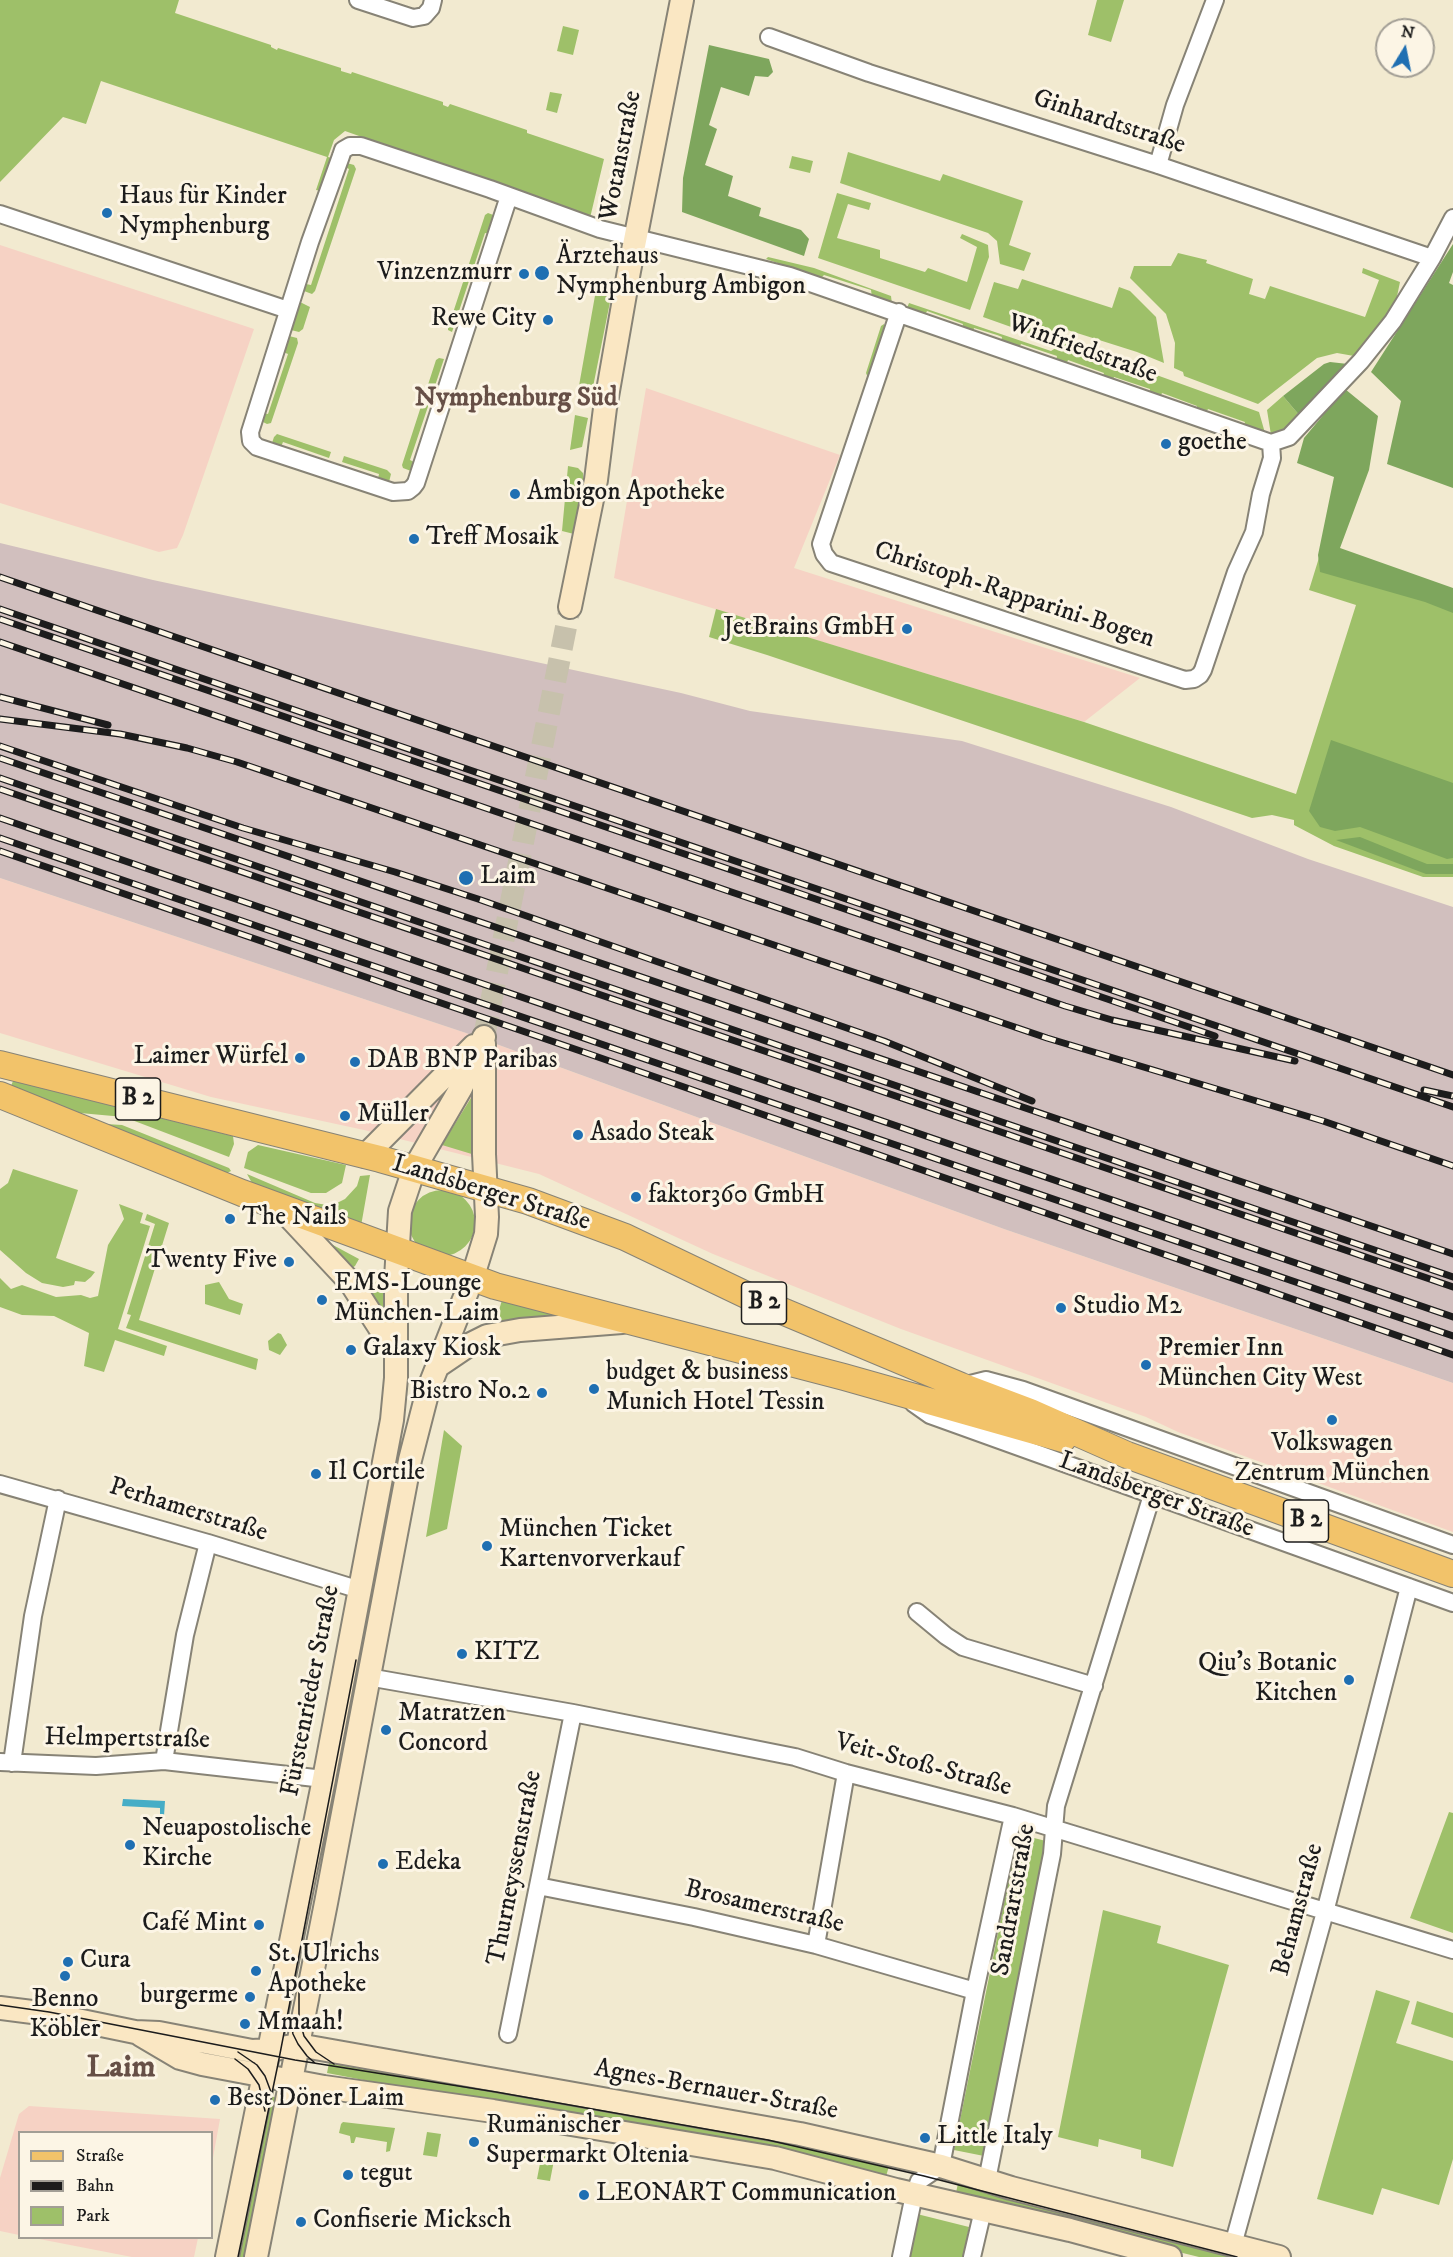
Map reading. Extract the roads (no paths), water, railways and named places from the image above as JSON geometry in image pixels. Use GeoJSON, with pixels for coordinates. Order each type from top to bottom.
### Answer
{"type":"FeatureCollection","features":[{"type":"Feature","properties":{"kind":"main road","name":"Wotanstraße"},"geometry":{"type":"LineString","coordinates":[[570,607],[596,480],[605,408],[635,238],[682,0]]}},
{"type":"Feature","properties":{"kind":"main road"},"geometry":{"type":"LineString","coordinates":[[365,1156],[484,1037]]}},
{"type":"Feature","properties":{"kind":"main road"},"geometry":{"type":"LineString","coordinates":[[414,1169],[461,1088],[484,1037]]}},
{"type":"Feature","properties":{"kind":"main road"},"geometry":{"type":"LineString","coordinates":[[484,1037],[484,1134],[487,1188]]}},
{"type":"Feature","properties":{"kind":"main road","name":"Landsberger Straße"},"geometry":{"type":"LineString","coordinates":[[0,1064],[365,1156],[528,1201],[625,1237],[763,1303],[961,1386],[1030,1412],[1127,1455],[1453,1575]]}},
{"type":"Feature","properties":{"kind":"main road","name":"Landsberger Straße"},"geometry":{"type":"LineString","coordinates":[[0,1095],[281,1208],[472,1279],[1127,1455]]}},
{"type":"Feature","properties":{"kind":"main road","name":"Fürstenrieder Straße"},"geometry":{"type":"LineString","coordinates":[[227,2257],[324,1779],[392,1420],[400,1211],[414,1169]]}},
{"type":"Feature","properties":{"kind":"main road","name":"Fürstenrieder Straße"},"geometry":{"type":"LineString","coordinates":[[256,2257],[410,1460],[428,1390],[472,1279],[486,1234],[487,1188]]}},
{"type":"Feature","properties":{"kind":"main road"},"geometry":{"type":"LineString","coordinates":[[281,1208],[351,1283],[396,1353]]}},
{"type":"Feature","properties":{"kind":"main road"},"geometry":{"type":"LineString","coordinates":[[438,1366],[468,1345],[487,1336],[520,1330],[632,1321]]}},
{"type":"Feature","properties":{"kind":"main road","name":"Agnes-Bernauer-Straße"},"geometry":{"type":"LineString","coordinates":[[0,2008],[48,2014],[135,2032],[159,2033],[252,2051],[298,2045],[800,2134],[941,2166],[1279,2257]]}},
{"type":"Feature","properties":{"kind":"main road","name":"Agnes-Bernauer-Straße"},"geometry":{"type":"LineString","coordinates":[[135,2032],[180,2058],[202,2064],[291,2081],[493,2111],[765,2156],[1070,2230],[1170,2257]]}},
{"type":"Feature","properties":{"kind":"street"},"geometry":{"type":"LineString","coordinates":[[358,0],[413,18],[424,16],[433,0]]}},
{"type":"Feature","properties":{"kind":"street"},"geometry":{"type":"LineString","coordinates":[[1158,165],[1175,105],[1215,0]]}},
{"type":"Feature","properties":{"kind":"street","name":"Ginhardtstraße"},"geometry":{"type":"LineString","coordinates":[[769,37],[868,73],[1158,165],[1432,258]]}},
{"type":"Feature","properties":{"kind":"street","name":"Winfriedstraße"},"geometry":{"type":"LineString","coordinates":[[288,310],[341,156],[350,146],[361,146],[600,229],[790,276],[1271,443]]}},
{"type":"Feature","properties":{"kind":"street"},"geometry":{"type":"LineString","coordinates":[[0,214],[288,310],[250,432],[250,441],[257,447],[389,491],[408,491],[416,483],[508,196]]}},
{"type":"Feature","properties":{"kind":"street"},"geometry":{"type":"LineString","coordinates":[[1271,443],[1289,437],[1361,361],[1393,321],[1432,258],[1453,218]]}},
{"type":"Feature","properties":{"kind":"street","name":"Christoph-Rapparini-Bogen"},"geometry":{"type":"LineString","coordinates":[[899,312],[821,544],[824,554],[831,562],[1185,680],[1194,679],[1203,670],[1236,572],[1254,532],[1261,494],[1272,458],[1271,443]]}},
{"type":"Feature","properties":{"kind":"street","name":"Landsberger Straße"},"geometry":{"type":"LineString","coordinates":[[0,1110],[53,1116]]}},
{"type":"Feature","properties":{"kind":"street","name":"Landsberger Straße"},"geometry":{"type":"LineString","coordinates":[[961,1386],[986,1380],[1023,1390],[1453,1545]]}},
{"type":"Feature","properties":{"kind":"street","name":"Landsberger Straße"},"geometry":{"type":"LineString","coordinates":[[898,1392],[930,1415],[1453,1603]]}},
{"type":"Feature","properties":{"kind":"street","name":"Landsberger Straße"},"geometry":{"type":"LineString","coordinates":[[1160,1467],[1167,1443]]}},
{"type":"Feature","properties":{"kind":"street","name":"Perhamerstraße"},"geometry":{"type":"LineString","coordinates":[[0,1484],[208,1543],[360,1590]]}},
{"type":"Feature","properties":{"kind":"street","name":"Sandrartstraße"},"geometry":{"type":"LineString","coordinates":[[987,2180],[1052,1854],[1056,1806],[1152,1495]]}},
{"type":"Feature","properties":{"kind":"street"},"geometry":{"type":"LineString","coordinates":[[6,1762],[33,1616],[58,1499]]}},
{"type":"Feature","properties":{"kind":"street"},"geometry":{"type":"LineString","coordinates":[[164,1761],[185,1635],[208,1543]]}},
{"type":"Feature","properties":{"kind":"street","name":"Behamstraße"},"geometry":{"type":"LineString","coordinates":[[1233,2245],[1325,1911],[1409,1587]]}},
{"type":"Feature","properties":{"kind":"street"},"geometry":{"type":"LineString","coordinates":[[917,1612],[963,1647],[1094,1686]]}},
{"type":"Feature","properties":{"kind":"street","name":"Veit-Stoß-Straße"},"geometry":{"type":"LineString","coordinates":[[368,1677],[573,1713],[783,1754],[846,1773],[1013,1816],[1453,1950]]}},
{"type":"Feature","properties":{"kind":"street","name":"Thurneyssenstraße"},"geometry":{"type":"LineString","coordinates":[[508,2034],[573,1713]]}},
{"type":"Feature","properties":{"kind":"street","name":"Helmpertstraße"},"geometry":{"type":"LineString","coordinates":[[6,1762],[96,1766],[164,1761],[324,1779]]}},
{"type":"Feature","properties":{"kind":"street"},"geometry":{"type":"LineString","coordinates":[[816,1945],[846,1773]]}},
{"type":"Feature","properties":{"kind":"street","name":"Sandrartstraße"},"geometry":{"type":"LineString","coordinates":[[941,2166],[975,1991],[1013,1816]]}},
{"type":"Feature","properties":{"kind":"street","name":"Brosamerstraße"},"geometry":{"type":"LineString","coordinates":[[538,1886],[694,1917],[816,1945],[975,1991]]}},
{"type":"Feature","properties":{"kind":"street"},"geometry":{"type":"LineString","coordinates":[[901,2257],[914,2194],[919,2181],[941,2166]]}},
{"type":"Feature","properties":{"kind":"street"},"geometry":{"type":"LineString","coordinates":[[972,2257],[983,2210]]}},
{"type":"Feature","properties":{"kind":"water"},"geometry":{"type":"Polygon","coordinates":[[[123,1799],[165,1801],[164,1816],[160,1816],[160,1808],[122,1806],[123,1799]]]}},
{"type":"Feature","properties":{"kind":"tunnel"},"geometry":{"type":"LineString","coordinates":[[484,1037],[570,607]]}},
{"type":"Feature","properties":{"kind":"tram line"},"geometry":{"type":"LineString","coordinates":[[238,2257],[278,2064],[356,1660]]}},
{"type":"Feature","properties":{"kind":"tram line"},"geometry":{"type":"LineString","coordinates":[[299,1992],[299,2018],[304,2036],[316,2052],[334,2064]]}},
{"type":"Feature","properties":{"kind":"tram line"},"geometry":{"type":"LineString","coordinates":[[0,2005],[49,2012],[295,2060],[496,2092],[768,2140],[924,2176],[1237,2257]]}},
{"type":"Feature","properties":{"kind":"tram line"},"geometry":{"type":"LineString","coordinates":[[290,2017],[293,2034],[298,2044],[315,2063]]}},
{"type":"Feature","properties":{"kind":"tram line"},"geometry":{"type":"LineString","coordinates":[[238,2052],[257,2065],[265,2076],[271,2092]]}},
{"type":"Feature","properties":{"kind":"tram line"},"geometry":{"type":"LineString","coordinates":[[235,2059],[248,2069],[259,2085],[265,2111]]}},
{"type":"Feature","properties":{"kind":"railway"},"geometry":{"type":"LineString","coordinates":[[0,577],[1453,1075]]}},
{"type":"Feature","properties":{"kind":"railway"},"geometry":{"type":"LineString","coordinates":[[0,609],[1453,1107]]}},
{"type":"Feature","properties":{"kind":"railway"},"geometry":{"type":"LineString","coordinates":[[0,619],[1215,1036]]}},
{"type":"Feature","properties":{"kind":"railway"},"geometry":{"type":"LineString","coordinates":[[0,642],[1065,1006],[1112,1020],[1295,1061]]}},
{"type":"Feature","properties":{"kind":"railway"},"geometry":{"type":"LineString","coordinates":[[0,697],[108,725]]}},
{"type":"Feature","properties":{"kind":"railway"},"geometry":{"type":"LineString","coordinates":[[0,719],[120,734],[187,748],[237,762],[1047,1038],[1323,1121],[1453,1166]]}},
{"type":"Feature","properties":{"kind":"railway"},"geometry":{"type":"LineString","coordinates":[[0,746],[243,828],[395,872],[478,899],[884,1041],[1032,1101]]}},
{"type":"Feature","properties":{"kind":"railway"},"geometry":{"type":"LineString","coordinates":[[0,758],[1453,1254]]}},
{"type":"Feature","properties":{"kind":"railway"},"geometry":{"type":"LineString","coordinates":[[0,778],[1453,1277]]}},
{"type":"Feature","properties":{"kind":"railway"},"geometry":{"type":"LineString","coordinates":[[0,789],[1453,1287]]}},
{"type":"Feature","properties":{"kind":"railway"},"geometry":{"type":"LineString","coordinates":[[0,818],[1453,1317]]}},
{"type":"Feature","properties":{"kind":"railway"},"geometry":{"type":"LineString","coordinates":[[0,838],[1453,1336]]}},
{"type":"Feature","properties":{"kind":"railway"},"geometry":{"type":"LineString","coordinates":[[0,851],[1453,1355]]}},
{"type":"Feature","properties":{"kind":"railway"},"geometry":{"type":"LineString","coordinates":[[1424,1090],[1453,1096]]}},
{"type":"Feature","properties":{"kind":"place","name":"Haus für Kinder Nymphenburg"},"geometry":{"type":"Point","coordinates":[107,213]}},
{"type":"Feature","properties":{"kind":"place","name":"Ärztehaus Nymphenburg Ambigon"},"geometry":{"type":"Point","coordinates":[542,273]}},
{"type":"Feature","properties":{"kind":"place","name":"Vinzenzmurr"},"geometry":{"type":"Point","coordinates":[524,274]}},
{"type":"Feature","properties":{"kind":"place","name":"Rewe City"},"geometry":{"type":"Point","coordinates":[548,320]}},
{"type":"Feature","properties":{"kind":"place","name":"goethe"},"geometry":{"type":"Point","coordinates":[1166,444]}},
{"type":"Feature","properties":{"kind":"place","name":"Ambigon Apotheke"},"geometry":{"type":"Point","coordinates":[515,494]}},
{"type":"Feature","properties":{"kind":"place","name":"Treff Mosaik"},"geometry":{"type":"Point","coordinates":[414,539]}},
{"type":"Feature","properties":{"kind":"place","name":"JetBrains GmbH"},"geometry":{"type":"Point","coordinates":[907,629]}},
{"type":"Feature","properties":{"kind":"place","name":"Laim"},"geometry":{"type":"Point","coordinates":[466,878]}},
{"type":"Feature","properties":{"kind":"place","name":"Laimer Würfel"},"geometry":{"type":"Point","coordinates":[300,1058]}},
{"type":"Feature","properties":{"kind":"place","name":"DAB BNP Paribas"},"geometry":{"type":"Point","coordinates":[355,1062]}},
{"type":"Feature","properties":{"kind":"place","name":"Müller"},"geometry":{"type":"Point","coordinates":[345,1116]}},
{"type":"Feature","properties":{"kind":"place","name":"Asado Steak"},"geometry":{"type":"Point","coordinates":[578,1135]}},
{"type":"Feature","properties":{"kind":"place","name":"faktor360 GmbH"},"geometry":{"type":"Point","coordinates":[636,1197]}},
{"type":"Feature","properties":{"kind":"place","name":"The Nails"},"geometry":{"type":"Point","coordinates":[230,1219]}},
{"type":"Feature","properties":{"kind":"place","name":"Twenty Five"},"geometry":{"type":"Point","coordinates":[289,1262]}},
{"type":"Feature","properties":{"kind":"place","name":"EMS-Lounge München-Laim"},"geometry":{"type":"Point","coordinates":[322,1300]}},
{"type":"Feature","properties":{"kind":"place","name":"Studio M2"},"geometry":{"type":"Point","coordinates":[1061,1308]}},
{"type":"Feature","properties":{"kind":"place","name":"Galaxy Kiosk"},"geometry":{"type":"Point","coordinates":[351,1350]}},
{"type":"Feature","properties":{"kind":"place","name":"Premier Inn München City West"},"geometry":{"type":"Point","coordinates":[1146,1365]}},
{"type":"Feature","properties":{"kind":"place","name":"budget & business Munich Hotel Tessin"},"geometry":{"type":"Point","coordinates":[594,1389]}},
{"type":"Feature","properties":{"kind":"place","name":"Bistro No.2"},"geometry":{"type":"Point","coordinates":[542,1393]}},
{"type":"Feature","properties":{"kind":"place","name":"Volkswagen Zentrum München"},"geometry":{"type":"Point","coordinates":[1332,1420]}},
{"type":"Feature","properties":{"kind":"place","name":"Il Cortile"},"geometry":{"type":"Point","coordinates":[316,1474]}},
{"type":"Feature","properties":{"kind":"place","name":"München Ticket Kartenvorverkauf"},"geometry":{"type":"Point","coordinates":[487,1546]}},
{"type":"Feature","properties":{"kind":"place","name":"KITZ"},"geometry":{"type":"Point","coordinates":[462,1654]}},
{"type":"Feature","properties":{"kind":"place","name":"Qiu's Botanic Kitchen"},"geometry":{"type":"Point","coordinates":[1349,1680]}},
{"type":"Feature","properties":{"kind":"place","name":"Matratzen Concord"},"geometry":{"type":"Point","coordinates":[386,1730]}},
{"type":"Feature","properties":{"kind":"place","name":"Neuapostolische Kirche"},"geometry":{"type":"Point","coordinates":[130,1845]}},
{"type":"Feature","properties":{"kind":"place","name":"Edeka"},"geometry":{"type":"Point","coordinates":[383,1864]}},
{"type":"Feature","properties":{"kind":"place","name":"Café Mint"},"geometry":{"type":"Point","coordinates":[259,1925]}},
{"type":"Feature","properties":{"kind":"place","name":"Cura"},"geometry":{"type":"Point","coordinates":[68,1962]}},
{"type":"Feature","properties":{"kind":"place","name":"St. Ulrichs Apotheke"},"geometry":{"type":"Point","coordinates":[256,1971]}},
{"type":"Feature","properties":{"kind":"place","name":"Benno Köbler"},"geometry":{"type":"Point","coordinates":[65,1976]}},
{"type":"Feature","properties":{"kind":"place","name":"burgerme"},"geometry":{"type":"Point","coordinates":[250,1997]}},
{"type":"Feature","properties":{"kind":"place","name":"Mmaah!"},"geometry":{"type":"Point","coordinates":[245,2024]}},
{"type":"Feature","properties":{"kind":"place","name":"Best Döner Laim"},"geometry":{"type":"Point","coordinates":[215,2100]}},
{"type":"Feature","properties":{"kind":"place","name":"Little Italy"},"geometry":{"type":"Point","coordinates":[925,2138]}},
{"type":"Feature","properties":{"kind":"place","name":"Rumänischer Supermarkt Oltenia"},"geometry":{"type":"Point","coordinates":[474,2142]}},
{"type":"Feature","properties":{"kind":"place","name":"tegut"},"geometry":{"type":"Point","coordinates":[348,2175]}},
{"type":"Feature","properties":{"kind":"place","name":"LEONART Communication"},"geometry":{"type":"Point","coordinates":[584,2195]}},
{"type":"Feature","properties":{"kind":"place","name":"Confiserie Micksch"},"geometry":{"type":"Point","coordinates":[301,2222]}},
{"type":"Feature","properties":{"kind":"district","name":"Nymphenburg Süd"},"geometry":{"type":"Point","coordinates":[516,399]}},
{"type":"Feature","properties":{"kind":"district","name":"Laim"},"geometry":{"type":"Point","coordinates":[121,2069]}}]}
